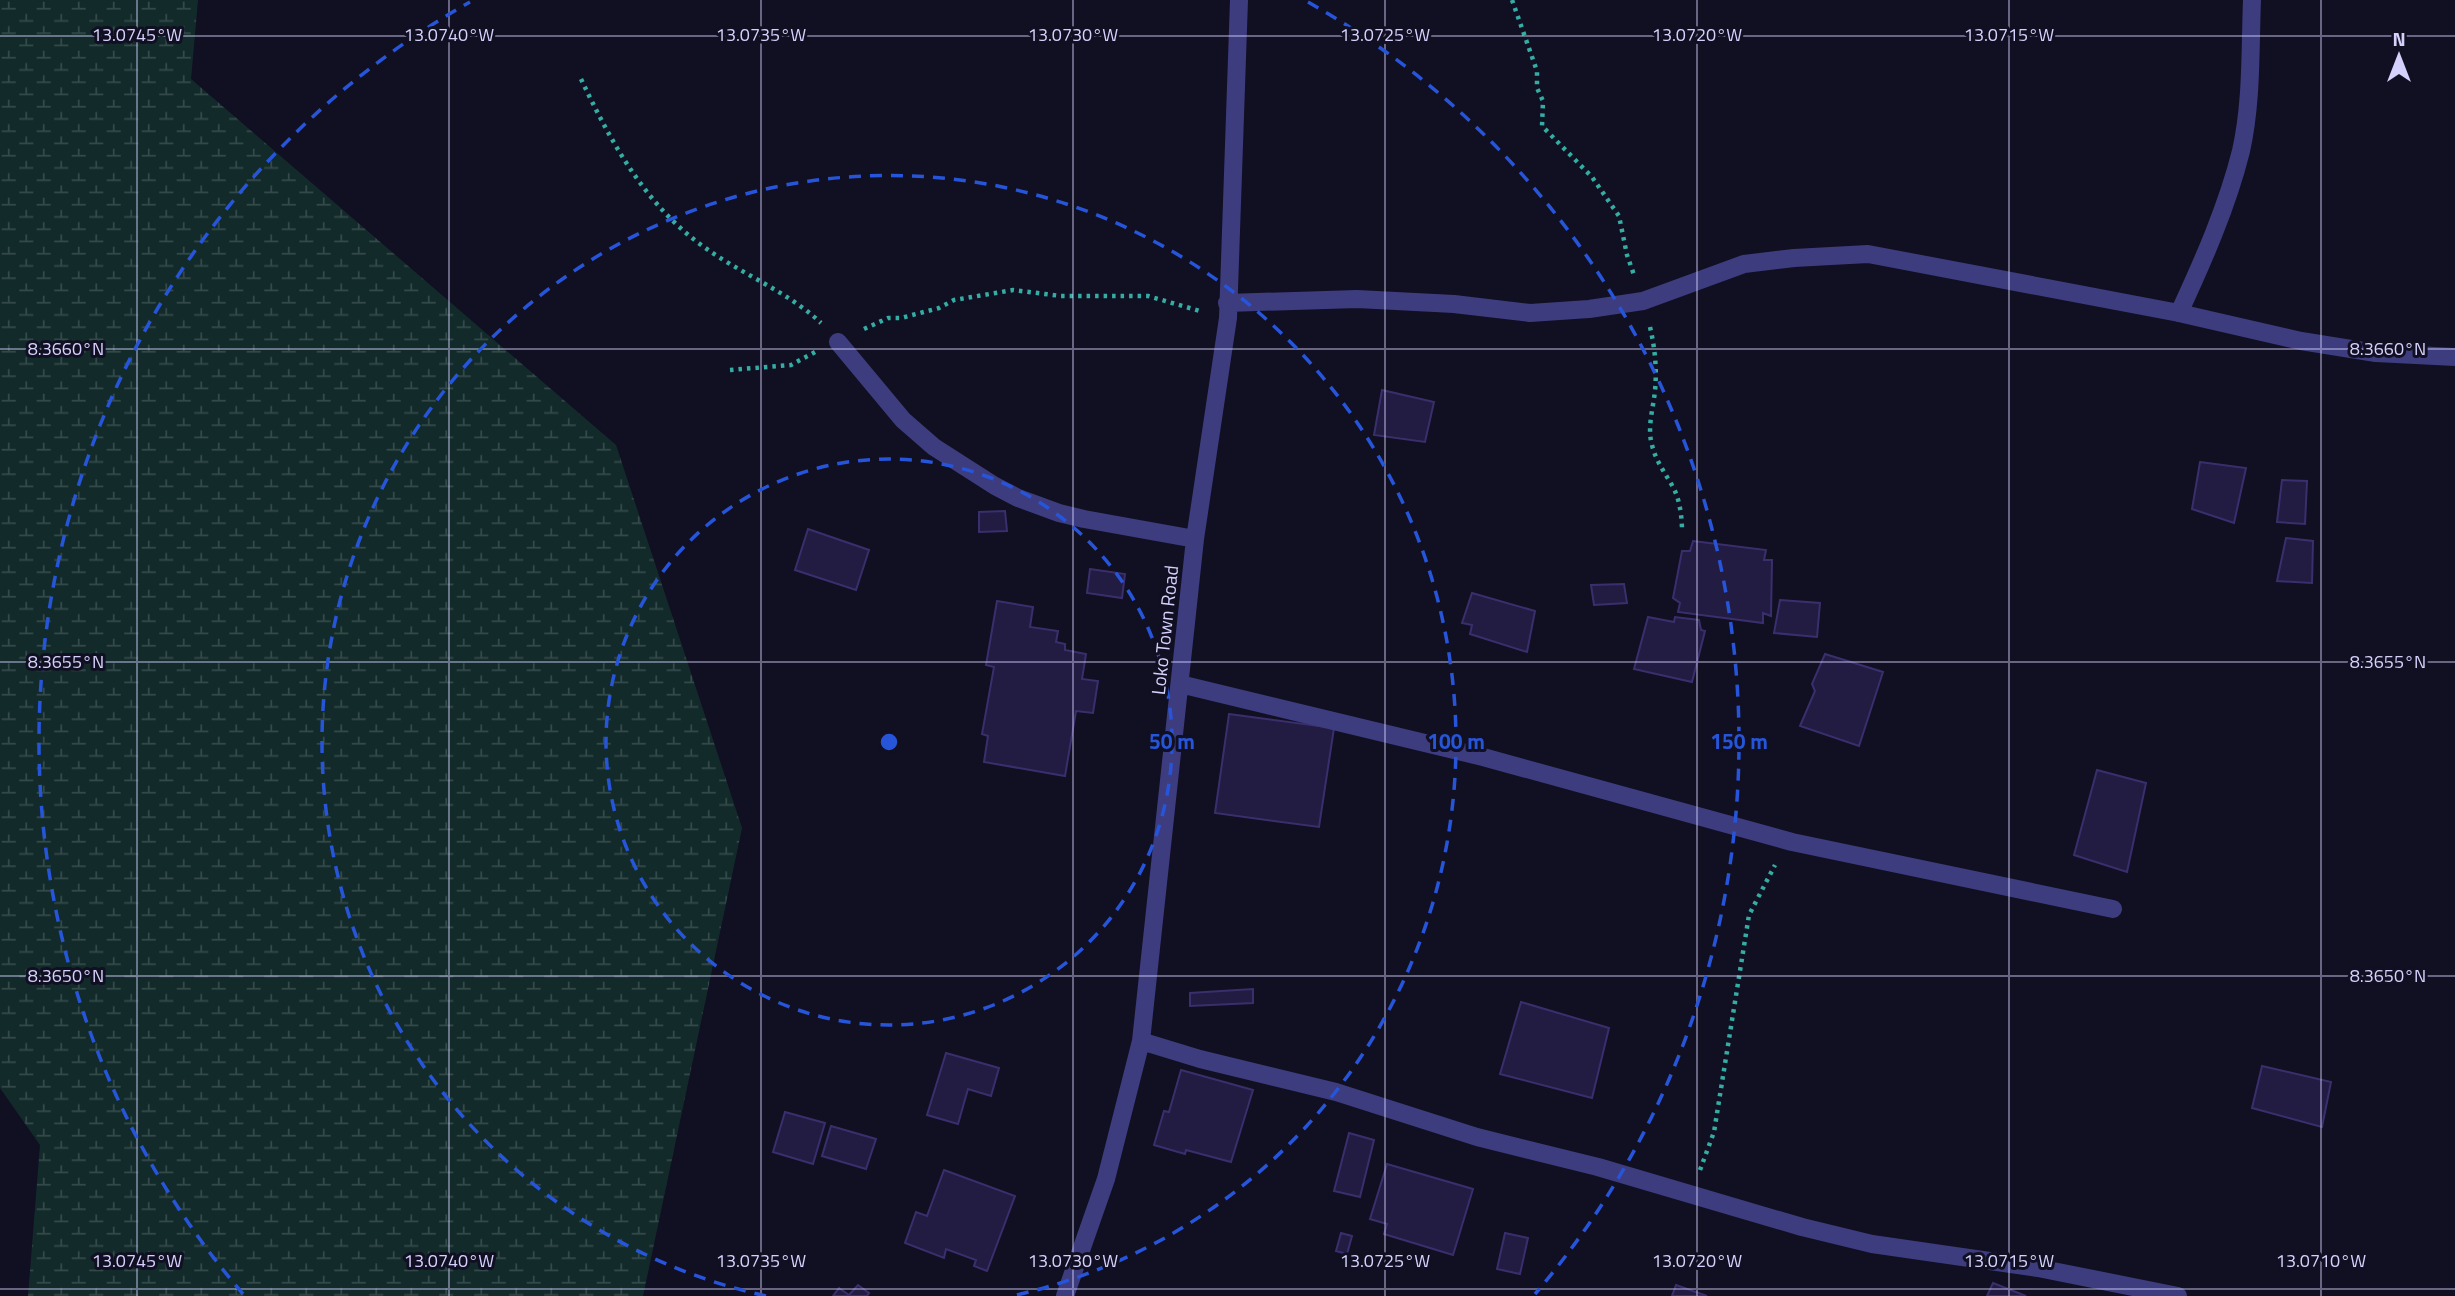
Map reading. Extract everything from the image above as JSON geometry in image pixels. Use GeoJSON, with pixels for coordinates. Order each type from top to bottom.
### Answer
{"type":"FeatureCollection","features":[{"type":"Feature","properties":{"kind":"street","name":"Loko Town Road"},"geometry":{"type":"LineString","coordinates":[[1065,1296],[1106,1179],[1141,1041],[1195,540],[1227,311],[1239,0]]}},
{"type":"Feature","properties":{"kind":"street"},"geometry":{"type":"LineString","coordinates":[[2179,313],[2217,224],[2241,150],[2248,104],[2252,0]]}},
{"type":"Feature","properties":{"kind":"street"},"geometry":{"type":"LineString","coordinates":[[1227,311],[1357,299],[1454,304],[1530,313],[1589,309],[1643,301],[1744,264],[1868,254],[2179,313],[2301,341],[2376,353],[2453,355]]}},
{"type":"Feature","properties":{"kind":"street"},"geometry":{"type":"LineString","coordinates":[[838,342],[902,420],[934,447],[995,486],[1018,498],[1071,516],[1195,540]]}},
{"type":"Feature","properties":{"kind":"street"},"geometry":{"type":"LineString","coordinates":[[1180,684],[1483,757],[1792,842],[2113,909]]}},
{"type":"Feature","properties":{"kind":"street"},"geometry":{"type":"LineString","coordinates":[[1141,1041],[1200,1059],[1336,1092],[1477,1137],[1598,1167],[1802,1227],[1872,1244],[2038,1268],[2178,1296]]}},
{"type":"Feature","properties":{"kind":"path"},"geometry":{"type":"LineString","coordinates":[[1512,0],[1537,71],[1537,88],[1543,102],[1542,126],[1592,177],[1619,216],[1627,255],[1655,346],[1651,445],[1660,468],[1675,491],[1682,518],[1682,531]]}},
{"type":"Feature","properties":{"kind":"path"},"geometry":{"type":"LineString","coordinates":[[580,79],[632,175],[670,220],[733,267],[770,285],[816,318],[838,342]]}},
{"type":"Feature","properties":{"kind":"path"},"geometry":{"type":"LineString","coordinates":[[730,370],[792,365],[888,318],[901,318],[939,308],[954,300],[1013,290],[1061,296],[1148,296],[1227,311]]}},
{"type":"Feature","properties":{"kind":"path"},"geometry":{"type":"LineString","coordinates":[[1692,1194],[1714,1132],[1749,915],[1773,868],[1792,842]]}},
{"type":"Feature","properties":{"kind":"green space"},"geometry":{"type":"Polygon","coordinates":[[[0,0],[198,0],[191,79],[616,445],[742,828],[643,1296],[28,1296],[40,1145],[0,1088],[0,0]]]}},
{"type":"Feature","properties":{"kind":"building"},"geometry":{"type":"Polygon","coordinates":[[[1382,390],[1434,402],[1425,442],[1374,435],[1382,390]]]}},
{"type":"Feature","properties":{"kind":"building"},"geometry":{"type":"Polygon","coordinates":[[[2200,462],[2246,468],[2234,523],[2192,509],[2200,462]]]}},
{"type":"Feature","properties":{"kind":"building"},"geometry":{"type":"Polygon","coordinates":[[[2282,480],[2307,481],[2305,524],[2277,522],[2282,480]]]}},
{"type":"Feature","properties":{"kind":"building"},"geometry":{"type":"Polygon","coordinates":[[[1005,511],[1007,531],[979,532],[979,512],[1005,511]]]}},
{"type":"Feature","properties":{"kind":"building"},"geometry":{"type":"Polygon","coordinates":[[[808,529],[869,550],[856,590],[795,570],[808,529]]]}},
{"type":"Feature","properties":{"kind":"building"},"geometry":{"type":"Polygon","coordinates":[[[2286,538],[2313,541],[2312,583],[2277,581],[2286,538]]]}},
{"type":"Feature","properties":{"kind":"building"},"geometry":{"type":"Polygon","coordinates":[[[1693,541],[1766,550],[1764,560],[1772,560],[1771,616],[1763,613],[1763,623],[1678,612],[1680,603],[1673,598],[1682,551],[1690,551],[1693,541]]]}},
{"type":"Feature","properties":{"kind":"building"},"geometry":{"type":"Polygon","coordinates":[[[1090,569],[1125,574],[1122,598],[1087,593],[1090,569]]]}},
{"type":"Feature","properties":{"kind":"building"},"geometry":{"type":"Polygon","coordinates":[[[1624,584],[1627,603],[1594,605],[1591,585],[1624,584]]]}},
{"type":"Feature","properties":{"kind":"building"},"geometry":{"type":"Polygon","coordinates":[[[1472,593],[1535,611],[1527,652],[1470,634],[1472,625],[1462,623],[1472,593]]]}},
{"type":"Feature","properties":{"kind":"building"},"geometry":{"type":"Polygon","coordinates":[[[1780,600],[1820,603],[1817,637],[1774,633],[1780,600]]]}},
{"type":"Feature","properties":{"kind":"building"},"geometry":{"type":"Polygon","coordinates":[[[997,601],[1033,607],[1030,627],[1058,631],[1056,642],[1065,644],[1065,650],[1086,654],[1082,679],[1098,681],[1093,713],[1076,711],[1065,776],[984,762],[988,736],[982,734],[994,667],[986,665],[997,601]]]}},
{"type":"Feature","properties":{"kind":"building"},"geometry":{"type":"Polygon","coordinates":[[[1648,617],[1674,622],[1675,617],[1699,620],[1701,630],[1705,631],[1692,682],[1634,669],[1648,617]]]}},
{"type":"Feature","properties":{"kind":"building"},"geometry":{"type":"Polygon","coordinates":[[[1825,654],[1883,672],[1859,746],[1800,726],[1815,691],[1812,684],[1825,654]]]}},
{"type":"Feature","properties":{"kind":"building"},"geometry":{"type":"Polygon","coordinates":[[[1229,714],[1334,728],[1319,827],[1215,813],[1229,714]]]}},
{"type":"Feature","properties":{"kind":"building"},"geometry":{"type":"Polygon","coordinates":[[[2097,770],[2146,783],[2127,872],[2074,855],[2097,770]]]}},
{"type":"Feature","properties":{"kind":"building"},"geometry":{"type":"Polygon","coordinates":[[[1253,989],[1253,1003],[1190,1006],[1190,993],[1253,989]]]}},
{"type":"Feature","properties":{"kind":"building"},"geometry":{"type":"Polygon","coordinates":[[[1521,1002],[1609,1028],[1592,1098],[1500,1074],[1521,1002]]]}},
{"type":"Feature","properties":{"kind":"building"},"geometry":{"type":"Polygon","coordinates":[[[946,1053],[999,1068],[991,1096],[968,1089],[958,1124],[927,1115],[946,1053]]]}},
{"type":"Feature","properties":{"kind":"building"},"geometry":{"type":"Polygon","coordinates":[[[2262,1066],[2331,1082],[2322,1127],[2252,1108],[2262,1066]]]}},
{"type":"Feature","properties":{"kind":"building"},"geometry":{"type":"Polygon","coordinates":[[[1181,1070],[1253,1090],[1231,1162],[1186,1150],[1185,1154],[1154,1145],[1164,1111],[1169,1112],[1181,1070]]]}},
{"type":"Feature","properties":{"kind":"building"},"geometry":{"type":"Polygon","coordinates":[[[785,1112],[825,1123],[813,1164],[773,1152],[785,1112]]]}},
{"type":"Feature","properties":{"kind":"building"},"geometry":{"type":"Polygon","coordinates":[[[831,1126],[876,1139],[866,1169],[822,1156],[831,1126]]]}},
{"type":"Feature","properties":{"kind":"building"},"geometry":{"type":"Polygon","coordinates":[[[1349,1133],[1374,1140],[1360,1197],[1334,1191],[1349,1133]]]}},
{"type":"Feature","properties":{"kind":"building"},"geometry":{"type":"Polygon","coordinates":[[[1387,1164],[1473,1189],[1453,1255],[1384,1234],[1387,1224],[1370,1219],[1387,1164]]]}},
{"type":"Feature","properties":{"kind":"building"},"geometry":{"type":"Polygon","coordinates":[[[944,1170],[1015,1196],[987,1271],[974,1266],[976,1260],[946,1249],[944,1258],[905,1243],[916,1212],[927,1216],[944,1170]]]}},
{"type":"Feature","properties":{"kind":"building"},"geometry":{"type":"Polygon","coordinates":[[[1341,1233],[1352,1236],[1347,1254],[1336,1251],[1341,1233]]]}},
{"type":"Feature","properties":{"kind":"building"},"geometry":{"type":"Polygon","coordinates":[[[1505,1233],[1528,1238],[1520,1274],[1497,1269],[1505,1233]]]}},
{"type":"Feature","properties":{"kind":"building"},"geometry":{"type":"Polygon","coordinates":[[[1993,1283],[2026,1296],[1987,1296],[1993,1283]]]}},
{"type":"Feature","properties":{"kind":"building"},"geometry":{"type":"Polygon","coordinates":[[[858,1285],[869,1293],[867,1296],[833,1296],[839,1288],[849,1295],[858,1285]]]}},
{"type":"Feature","properties":{"kind":"building"},"geometry":{"type":"Polygon","coordinates":[[[1676,1285],[1707,1296],[1672,1296],[1676,1285]]]}}]}
